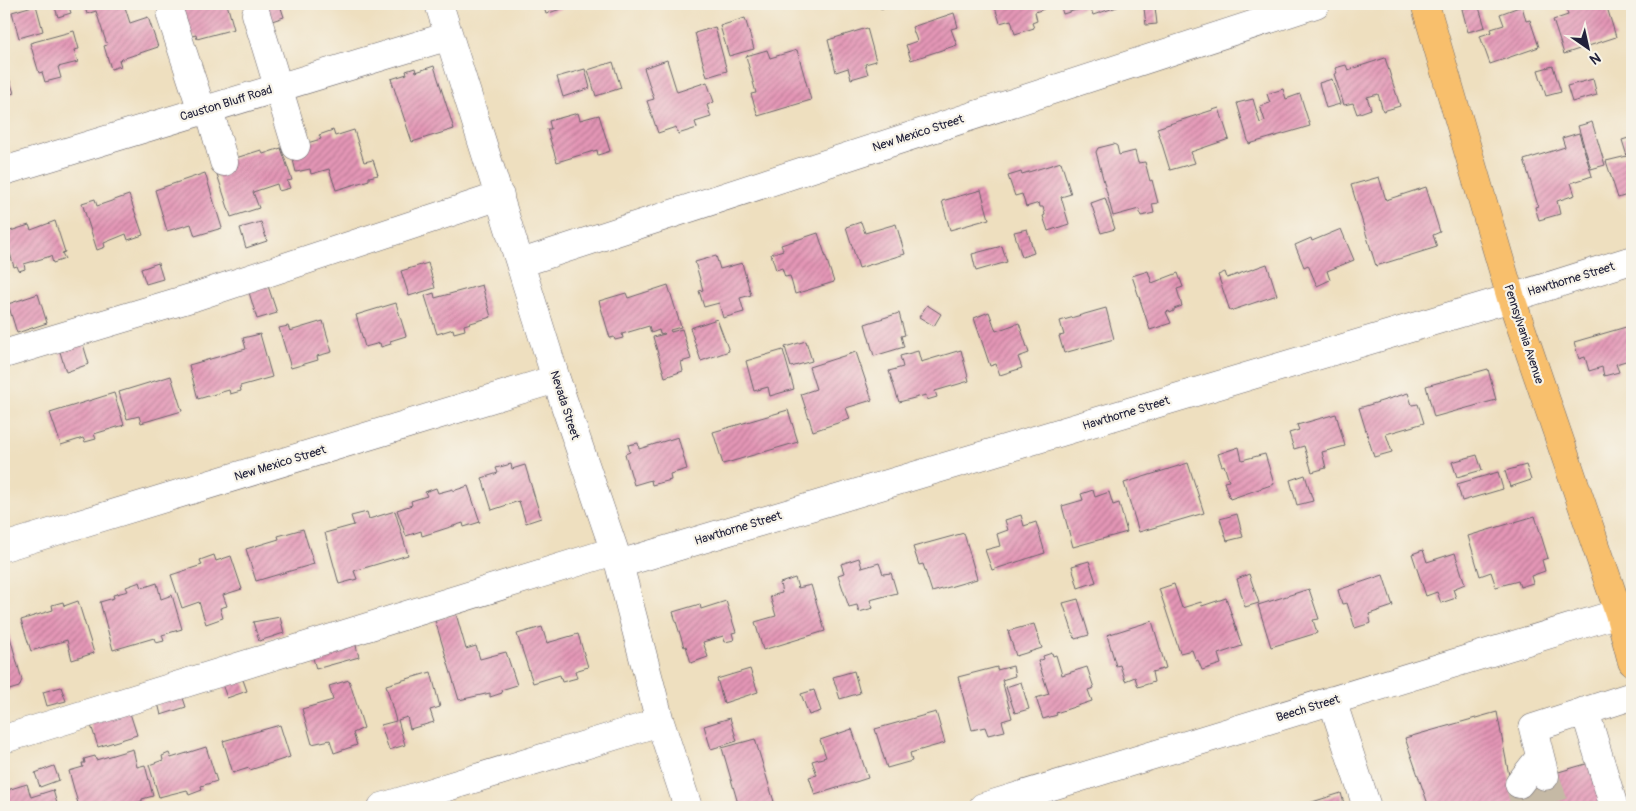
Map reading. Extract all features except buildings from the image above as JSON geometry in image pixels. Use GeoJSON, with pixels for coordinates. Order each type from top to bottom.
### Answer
{"type":"FeatureCollection","features":[{"type":"Feature","properties":{"kind":"main road","name":"Pennsylvania Avenue"},"geometry":{"type":"LineString","coordinates":[[1426,4],[1511,298],[1625,611],[1632,662]]}},
{"type":"Feature","properties":{"kind":"street","name":"Nevada Street"},"geometry":{"type":"LineString","coordinates":[[440,4],[556,379],[617,558],[660,722],[688,807]]}},
{"type":"Feature","properties":{"kind":"street","name":"New Mexico Street"},"geometry":{"type":"LineString","coordinates":[[521,263],[1316,4]]}},
{"type":"Feature","properties":{"kind":"street"},"geometry":{"type":"LineString","coordinates":[[256,14],[296,146]]}},
{"type":"Feature","properties":{"kind":"street"},"geometry":{"type":"LineString","coordinates":[[171,16],[224,162]]}},
{"type":"Feature","properties":{"kind":"street","name":"Causton Bluff Road"},"geometry":{"type":"LineString","coordinates":[[4,171],[449,36]]}},
{"type":"Feature","properties":{"kind":"street"},"geometry":{"type":"LineString","coordinates":[[4,354],[194,297],[500,196]]}},
{"type":"Feature","properties":{"kind":"street","name":"Hawthorne Street"},"geometry":{"type":"LineString","coordinates":[[4,739],[617,558],[1511,298],[1632,260]]}},
{"type":"Feature","properties":{"kind":"street","name":"New Mexico Street"},"geometry":{"type":"LineString","coordinates":[[4,547],[556,379]]}},
{"type":"Feature","properties":{"kind":"street","name":"Beech Street"},"geometry":{"type":"LineString","coordinates":[[983,807],[1625,611]]}},
{"type":"Feature","properties":{"kind":"street"},"geometry":{"type":"LineString","coordinates":[[1519,784],[1543,767],[1533,728],[1632,696]]}},
{"type":"Feature","properties":{"kind":"street"},"geometry":{"type":"LineString","coordinates":[[1332,700],[1368,807]]}},
{"type":"Feature","properties":{"kind":"street"},"geometry":{"type":"LineString","coordinates":[[1586,711],[1614,807]]}},
{"type":"Feature","properties":{"kind":"street"},"geometry":{"type":"LineString","coordinates":[[382,807],[660,722]]}},
{"type":"Feature","properties":{"kind":"tunnel"},"geometry":{"type":"LineString","coordinates":[[1545,776],[1555,807]]}},
{"type":"Feature","properties":{"kind":"tunnel"},"geometry":{"type":"LineString","coordinates":[[1519,784],[1526,807]]}}]}
